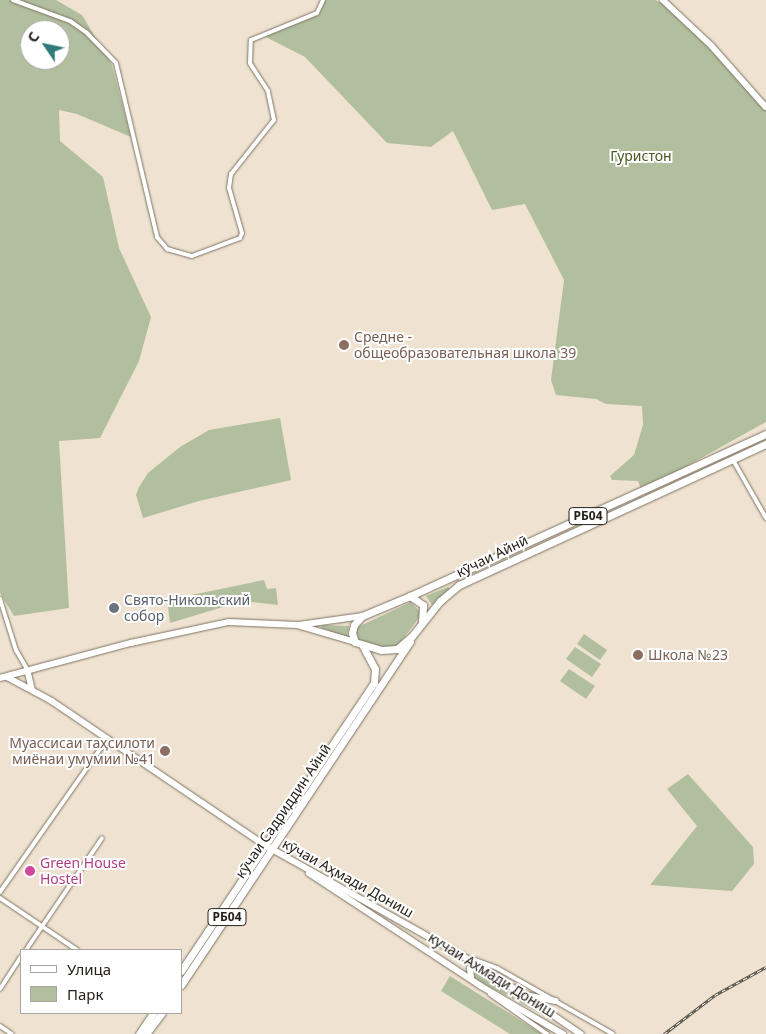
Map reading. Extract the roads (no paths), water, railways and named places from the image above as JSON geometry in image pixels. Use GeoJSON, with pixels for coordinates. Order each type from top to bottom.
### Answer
{"type":"FeatureCollection","features":[{"type":"Feature","properties":{"kind":"highway","name":"РБ04"},"geometry":{"type":"LineString","coordinates":[[362,616],[766,434]]}},
{"type":"Feature","properties":{"kind":"highway","name":"РБ04"},"geometry":{"type":"LineString","coordinates":[[732,460],[766,444]]}},
{"type":"Feature","properties":{"kind":"highway","name":"кӯчаи Айнӣ"},"geometry":{"type":"LineString","coordinates":[[422,622],[459,585],[732,460]]}},
{"type":"Feature","properties":{"kind":"highway"},"geometry":{"type":"LineString","coordinates":[[410,596],[424,605],[422,622]]}},
{"type":"Feature","properties":{"kind":"highway"},"geometry":{"type":"LineString","coordinates":[[359,644],[352,629],[362,616]]}},
{"type":"Feature","properties":{"kind":"highway","name":"РБ04"},"geometry":{"type":"LineString","coordinates":[[359,644],[394,650],[412,636],[422,622]]}},
{"type":"Feature","properties":{"kind":"highway","name":"кӯчаи Садриддин Айнӣ"},"geometry":{"type":"LineString","coordinates":[[182,984],[273,850],[405,650],[412,636]]}},
{"type":"Feature","properties":{"kind":"highway","name":"кӯчаи Садриддин Айнӣ"},"geometry":{"type":"LineString","coordinates":[[182,970],[374,682],[375,669],[359,644]]}},
{"type":"Feature","properties":{"kind":"highway"},"geometry":{"type":"LineString","coordinates":[[138,1034],[152,1014]]}},
{"type":"Feature","properties":{"kind":"highway"},"geometry":{"type":"LineString","coordinates":[[146,1034],[161,1014]]}},
{"type":"Feature","properties":{"kind":"street"},"geometry":{"type":"LineString","coordinates":[[13,0],[70,22],[86,32],[116,63],[157,237],[174,253],[192,256],[240,238],[242,233],[229,188],[231,174],[274,120],[268,91],[250,63],[251,40],[316,13],[323,0]]}},
{"type":"Feature","properties":{"kind":"street"},"geometry":{"type":"LineString","coordinates":[[664,0],[712,46],[766,107]]}},
{"type":"Feature","properties":{"kind":"street"},"geometry":{"type":"LineString","coordinates":[[732,460],[766,518]]}},
{"type":"Feature","properties":{"kind":"street"},"geometry":{"type":"LineString","coordinates":[[0,600],[16,650],[28,670],[32,689]]}},
{"type":"Feature","properties":{"kind":"street"},"geometry":{"type":"LineString","coordinates":[[0,678],[214,624],[246,621],[297,625],[362,616]]}},
{"type":"Feature","properties":{"kind":"street"},"geometry":{"type":"LineString","coordinates":[[297,625],[359,644]]}},
{"type":"Feature","properties":{"kind":"street","name":"кӯчаи Аҳмади Дониш"},"geometry":{"type":"LineString","coordinates":[[7,677],[32,689],[308,872],[328,880],[480,965],[580,1034]]}},
{"type":"Feature","properties":{"kind":"street"},"geometry":{"type":"LineString","coordinates":[[0,892],[107,739]]}},
{"type":"Feature","properties":{"kind":"street"},"geometry":{"type":"LineString","coordinates":[[27,949],[102,838]]}},
{"type":"Feature","properties":{"kind":"street","name":"кучаи Ахмади Дониш"},"geometry":{"type":"LineString","coordinates":[[308,872],[481,986],[563,1034]]}},
{"type":"Feature","properties":{"kind":"street"},"geometry":{"type":"LineString","coordinates":[[0,898],[75,949]]}},
{"type":"Feature","properties":{"kind":"street"},"geometry":{"type":"LineString","coordinates":[[0,988],[20,958]]}},
{"type":"Feature","properties":{"kind":"street"},"geometry":{"type":"LineString","coordinates":[[466,958],[497,968],[613,1034]]}},
{"type":"Feature","properties":{"kind":"street"},"geometry":{"type":"LineString","coordinates":[[471,978],[470,969],[480,965]]}},
{"type":"Feature","properties":{"kind":"street"},"geometry":{"type":"LineString","coordinates":[[481,986],[509,1010],[547,1034]]}},
{"type":"Feature","properties":{"kind":"street"},"geometry":{"type":"LineString","coordinates":[[523,994],[554,1001]]}},
{"type":"Feature","properties":{"kind":"street"},"geometry":{"type":"LineString","coordinates":[[0,1026],[12,1034]]}},
{"type":"Feature","properties":{"kind":"railway"},"geometry":{"type":"LineString","coordinates":[[664,1034],[715,995],[766,967]]}},
{"type":"Feature","properties":{"kind":"place","name":"Средне - общеобразовательная школа 39"},"geometry":{"type":"Point","coordinates":[344,345]}},
{"type":"Feature","properties":{"kind":"place","name":"Свято-Никольский собор"},"geometry":{"type":"Point","coordinates":[114,608]}},
{"type":"Feature","properties":{"kind":"place","name":"Школа №23"},"geometry":{"type":"Point","coordinates":[638,655]}},
{"type":"Feature","properties":{"kind":"place","name":"Муассисаи таҳсилоти миёнаи умумии №41"},"geometry":{"type":"Point","coordinates":[165,751]}},
{"type":"Feature","properties":{"kind":"place","name":"Green House Hostel"},"geometry":{"type":"Point","coordinates":[30,871]}},
{"type":"Feature","properties":{"kind":"park label","name":"Гуристон"},"geometry":{"type":"Point","coordinates":[641,156]}}]}
